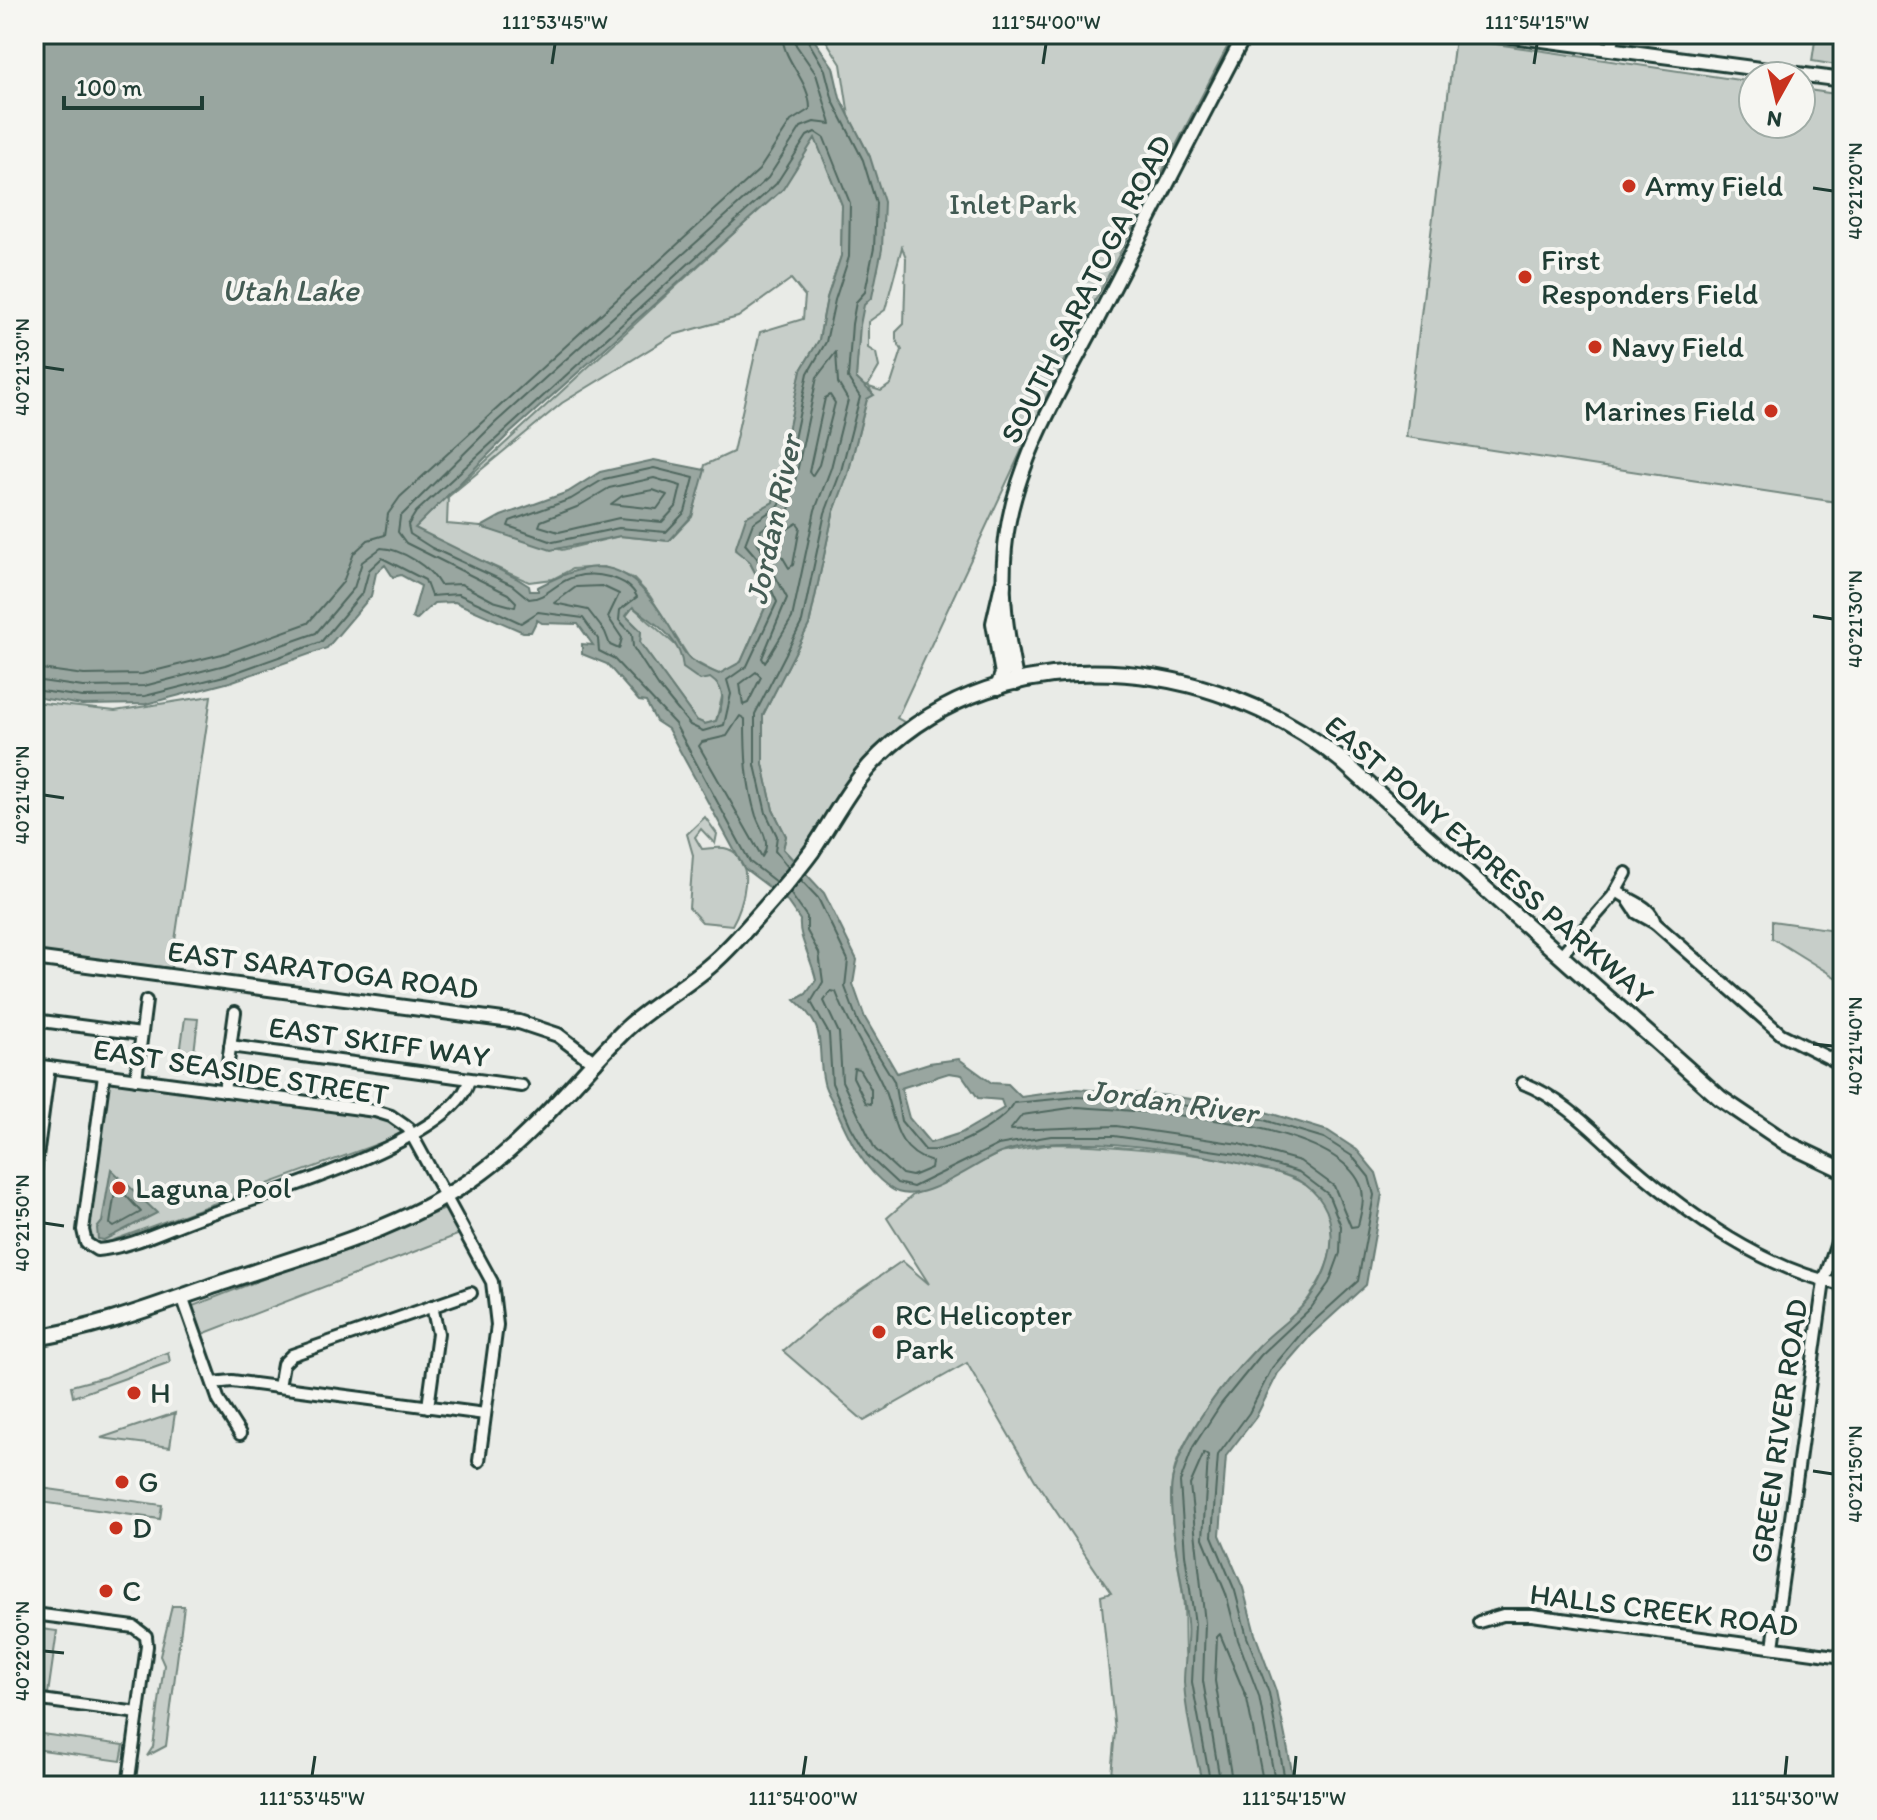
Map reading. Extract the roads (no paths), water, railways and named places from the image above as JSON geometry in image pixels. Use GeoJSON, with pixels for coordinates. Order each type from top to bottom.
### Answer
{"type":"FeatureCollection","features":[{"type":"Feature","properties":{"kind":"main road"},"geometry":{"type":"LineString","coordinates":[[998,687],[1003,671],[994,623],[1003,581]]}},
{"type":"Feature","properties":{"kind":"main road","name":"EAST PONY EXPRESS PARKWAY"},"geometry":{"type":"LineString","coordinates":[[540,1122],[644,1012],[713,963],[773,899],[802,863],[852,787],[883,752],[947,707],[998,687],[1078,673],[1144,675],[1198,685],[1263,709],[1298,728],[1341,760],[1737,1111],[1788,1144],[1843,1170]]}},
{"type":"Feature","properties":{"kind":"main road","name":"EAST PONY EXPRESS PARKWAY"},"geometry":{"type":"LineString","coordinates":[[34,1338],[89,1327],[381,1228],[446,1197],[481,1173],[579,1091],[669,995]]}},
{"type":"Feature","properties":{"kind":"street","name":"SOUTH SARATOGA ROAD"},"geometry":{"type":"LineString","coordinates":[[1017,683],[1007,634],[1003,581],[1010,518],[1028,459],[1245,34]]}},
{"type":"Feature","properties":{"kind":"street"},"geometry":{"type":"LineString","coordinates":[[1496,34],[1605,44],[1843,80]]}},
{"type":"Feature","properties":{"kind":"street"},"geometry":{"type":"LineString","coordinates":[[1605,44],[1614,34]]}},
{"type":"Feature","properties":{"kind":"street"},"geometry":{"type":"LineString","coordinates":[[1560,956],[1617,891],[1626,873]]}},
{"type":"Feature","properties":{"kind":"street"},"geometry":{"type":"LineString","coordinates":[[1617,891],[1637,913],[1655,923],[1781,1034],[1843,1065]]}},
{"type":"Feature","properties":{"kind":"street","name":"EAST SARATOGA ROAD"},"geometry":{"type":"LineString","coordinates":[[34,958],[519,1022],[558,1035],[595,1063]]}},
{"type":"Feature","properties":{"kind":"street"},"geometry":{"type":"LineString","coordinates":[[136,1079],[146,1001]]}},
{"type":"Feature","properties":{"kind":"street"},"geometry":{"type":"LineString","coordinates":[[224,1091],[235,1012]]}},
{"type":"Feature","properties":{"kind":"street"},"geometry":{"type":"LineString","coordinates":[[34,1020],[141,1034]]}},
{"type":"Feature","properties":{"kind":"street","name":"EAST SKIFF WAY"},"geometry":{"type":"LineString","coordinates":[[230,1046],[522,1086]]}},
{"type":"Feature","properties":{"kind":"street","name":"EAST SEASIDE STREET"},"geometry":{"type":"LineString","coordinates":[[34,1065],[375,1111],[399,1120],[412,1134],[485,1265],[496,1301],[497,1325],[479,1461]]}},
{"type":"Feature","properties":{"kind":"street"},"geometry":{"type":"LineString","coordinates":[[34,1179],[49,1067]]}},
{"type":"Feature","properties":{"kind":"street"},"geometry":{"type":"LineString","coordinates":[[104,1075],[83,1230],[89,1246],[106,1249],[282,1189],[378,1152],[412,1134],[462,1096],[469,1079]]}},
{"type":"Feature","properties":{"kind":"street"},"geometry":{"type":"LineString","coordinates":[[1523,1083],[1549,1093],[1673,1201],[1734,1239],[1824,1281],[1843,1285]]}},
{"type":"Feature","properties":{"kind":"street","name":"GREEN RIVER ROAD"},"geometry":{"type":"LineString","coordinates":[[1773,1647],[1824,1281],[1843,1225]]}},
{"type":"Feature","properties":{"kind":"street"},"geometry":{"type":"LineString","coordinates":[[279,1387],[283,1364],[292,1355],[471,1293]]}},
{"type":"Feature","properties":{"kind":"street"},"geometry":{"type":"LineString","coordinates":[[182,1296],[224,1410],[240,1434]]}},
{"type":"Feature","properties":{"kind":"street"},"geometry":{"type":"LineString","coordinates":[[428,1407],[438,1333],[432,1306]]}},
{"type":"Feature","properties":{"kind":"street"},"geometry":{"type":"LineString","coordinates":[[213,1383],[227,1380],[485,1414]]}},
{"type":"Feature","properties":{"kind":"street"},"geometry":{"type":"LineString","coordinates":[[34,1614],[134,1627],[147,1638],[128,1786]]}},
{"type":"Feature","properties":{"kind":"street","name":"HALLS CREEK ROAD"},"geometry":{"type":"LineString","coordinates":[[1479,1622],[1503,1615],[1532,1615],[1843,1657]]}},
{"type":"Feature","properties":{"kind":"street"},"geometry":{"type":"LineString","coordinates":[[34,1699],[138,1713]]}},
{"type":"Feature","properties":{"kind":"water","name":"Utah Lake"},"geometry":{"type":"Polygon","coordinates":[[[34,34],[810,34],[833,67],[840,98],[870,157],[884,202],[882,249],[872,297],[864,305],[856,378],[874,395],[867,399],[848,474],[833,514],[809,625],[763,715],[763,764],[773,810],[786,836],[783,849],[824,893],[857,960],[853,984],[865,1018],[897,1073],[929,1063],[959,1059],[992,1083],[1008,1084],[1021,1097],[1077,1089],[1171,1096],[1259,1110],[1328,1131],[1357,1150],[1376,1173],[1382,1194],[1366,1285],[1311,1335],[1278,1373],[1256,1417],[1226,1456],[1220,1535],[1243,1588],[1255,1634],[1276,1691],[1295,1786],[1203,1786],[1185,1695],[1187,1622],[1173,1528],[1171,1491],[1179,1459],[1206,1409],[1242,1364],[1302,1307],[1318,1285],[1330,1252],[1332,1236],[1323,1205],[1313,1192],[1288,1176],[1196,1154],[1089,1143],[1023,1147],[998,1154],[929,1190],[902,1193],[890,1188],[871,1171],[851,1141],[825,1086],[817,1030],[795,1000],[806,994],[816,980],[801,934],[800,920],[786,900],[744,868],[668,729],[656,721],[646,702],[639,701],[607,664],[582,654],[582,644],[593,645],[578,624],[542,623],[537,620],[531,632],[523,632],[455,602],[434,603],[416,620],[412,618],[421,586],[401,575],[393,577],[385,565],[376,573],[371,596],[327,648],[230,682],[146,704],[82,705],[34,697],[34,34]],[[815,138],[783,189],[507,436],[415,528],[516,578],[529,586],[530,591],[538,591],[538,587],[580,569],[598,567],[613,570],[627,576],[641,588],[685,653],[695,662],[719,674],[741,662],[769,599],[749,561],[735,550],[746,517],[773,502],[801,370],[819,340],[827,298],[841,256],[842,205],[815,138]],[[633,607],[626,616],[641,631],[640,643],[696,720],[705,724],[716,721],[721,709],[720,687],[710,678],[700,680],[683,668],[678,648],[650,619],[633,607]],[[949,1073],[901,1088],[909,1118],[930,1143],[961,1133],[1004,1108],[1001,1100],[978,1098],[962,1075],[949,1073]]]}},
{"type":"Feature","properties":{"kind":"water"},"geometry":{"type":"Polygon","coordinates":[[[654,460],[705,470],[692,516],[669,541],[620,536],[551,550],[481,527],[501,516],[568,492],[600,472],[654,460]]]}},
{"type":"Feature","properties":{"kind":"water","name":"Laguna Pool"},"geometry":{"type":"Polygon","coordinates":[[[111,1169],[157,1213],[104,1240],[98,1239],[97,1228],[102,1222],[111,1169]]]}},
{"type":"Feature","properties":{"kind":"place","name":"Army Field"},"geometry":{"type":"Point","coordinates":[1629,186]}},
{"type":"Feature","properties":{"kind":"place","name":"First Responders Field"},"geometry":{"type":"Point","coordinates":[1525,277]}},
{"type":"Feature","properties":{"kind":"place","name":"Navy Field"},"geometry":{"type":"Point","coordinates":[1595,347]}},
{"type":"Feature","properties":{"kind":"place","name":"Marines Field"},"geometry":{"type":"Point","coordinates":[1771,411]}},
{"type":"Feature","properties":{"kind":"place","name":"Laguna Pool"},"geometry":{"type":"Point","coordinates":[119,1188]}},
{"type":"Feature","properties":{"kind":"place","name":"RC Helicopter Park"},"geometry":{"type":"Point","coordinates":[879,1332]}},
{"type":"Feature","properties":{"kind":"place","name":"H"},"geometry":{"type":"Point","coordinates":[134,1393]}},
{"type":"Feature","properties":{"kind":"place","name":"G"},"geometry":{"type":"Point","coordinates":[122,1482]}},
{"type":"Feature","properties":{"kind":"place","name":"D"},"geometry":{"type":"Point","coordinates":[116,1528]}},
{"type":"Feature","properties":{"kind":"place","name":"C"},"geometry":{"type":"Point","coordinates":[106,1591]}},
{"type":"Feature","properties":{"kind":"park label","name":"Inlet Park"},"geometry":{"type":"Point","coordinates":[1013,204]}},
{"type":"Feature","properties":{"kind":"water label","name":"Jordan River"},"geometry":{"type":"Point","coordinates":[773,520]}},
{"type":"Feature","properties":{"kind":"water label","name":"Jordan River"},"geometry":{"type":"Point","coordinates":[1172,1101]}}]}
